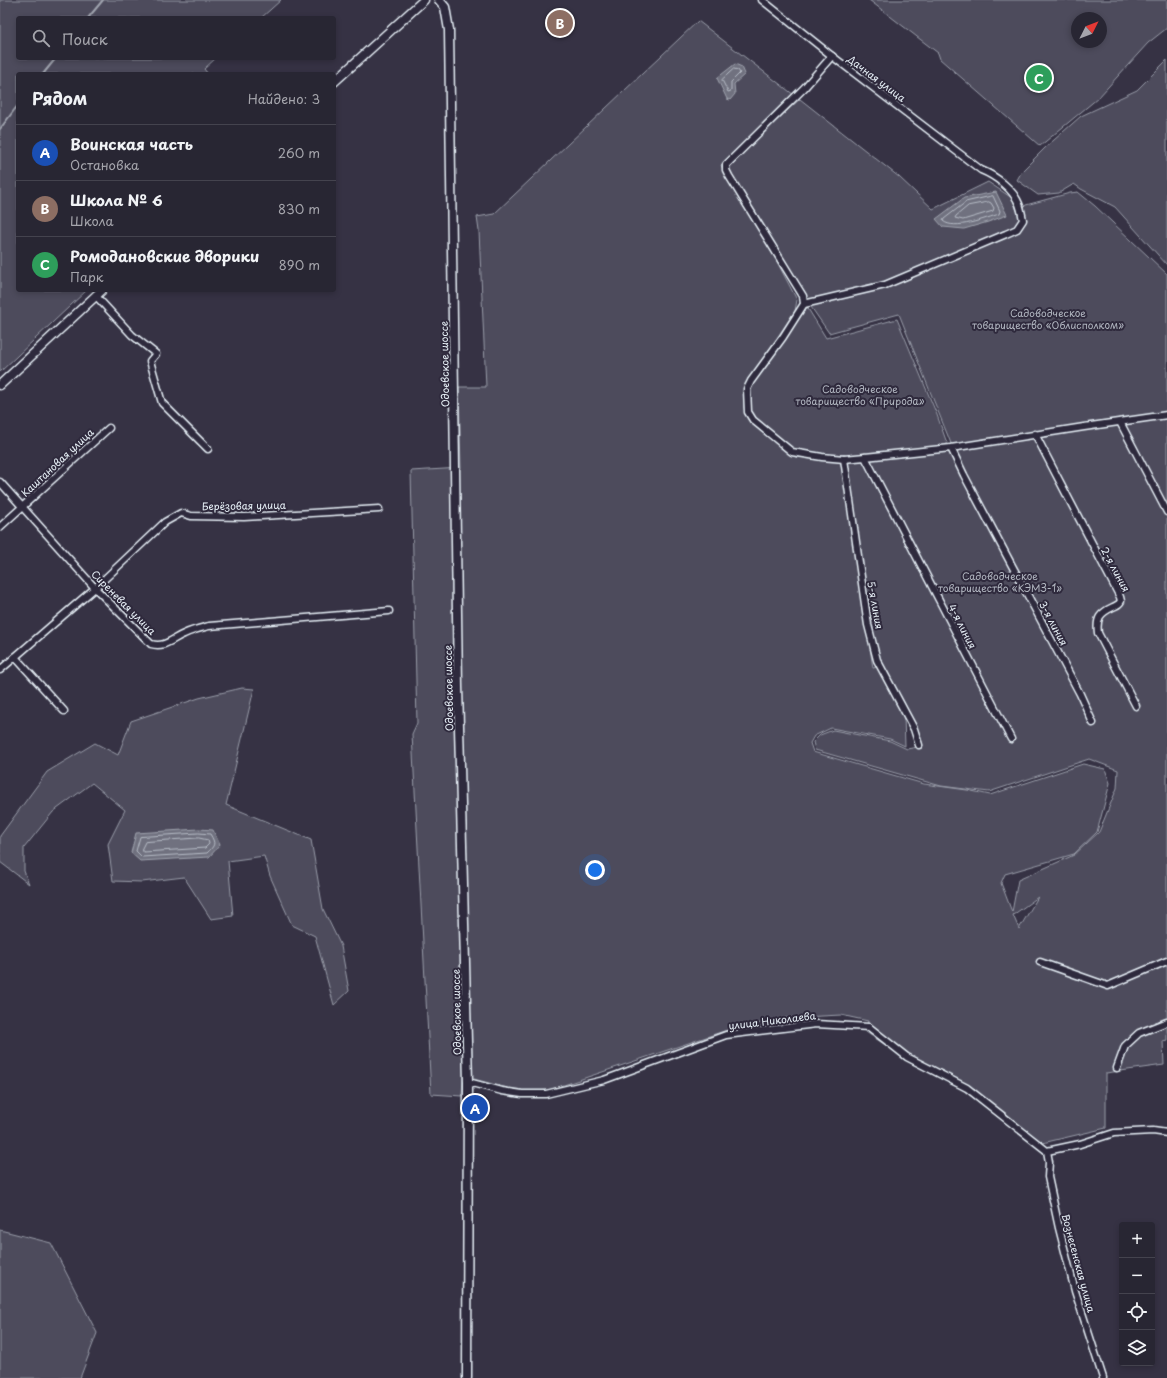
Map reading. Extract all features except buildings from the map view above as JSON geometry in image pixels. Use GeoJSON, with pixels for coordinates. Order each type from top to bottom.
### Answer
{"type":"FeatureCollection","features":[{"type":"Feature","properties":{"kind":"main road"},"geometry":{"type":"LineString","coordinates":[[336,80],[424,0]]}},
{"type":"Feature","properties":{"kind":"main road","name":"Одоевское шоссе"},"geometry":{"type":"LineString","coordinates":[[439,0],[445,7],[449,30],[458,694],[468,1082],[467,1378]]}},
{"type":"Feature","properties":{"kind":"main road"},"geometry":{"type":"LineString","coordinates":[[0,385],[99,293]]}},
{"type":"Feature","properties":{"kind":"street","name":"Дачная улица"},"geometry":{"type":"LineString","coordinates":[[762,0],[832,56],[981,170],[992,174],[1014,194],[1019,203],[1023,220],[1017,229],[885,285],[804,304]]}},
{"type":"Feature","properties":{"kind":"street"},"geometry":{"type":"LineString","coordinates":[[832,56],[804,88],[726,165],[726,170],[729,176],[803,296],[804,304],[784,337],[751,381],[747,390],[748,412],[753,420],[792,452],[822,457],[865,458],[951,448],[1167,415]]}},
{"type":"Feature","properties":{"kind":"street"},"geometry":{"type":"LineString","coordinates":[[99,293],[132,334],[156,354],[150,362],[162,403],[208,449]]}},
{"type":"Feature","properties":{"kind":"street"},"geometry":{"type":"LineString","coordinates":[[1120,422],[1167,512]]}},
{"type":"Feature","properties":{"kind":"street","name":"Каштановая улица"},"geometry":{"type":"LineString","coordinates":[[0,527],[109,428]]}},
{"type":"Feature","properties":{"kind":"street","name":"2-я линия"},"geometry":{"type":"LineString","coordinates":[[1035,434],[1120,597],[1121,601],[1119,604],[1102,613],[1097,623],[1098,633],[1136,706]]}},
{"type":"Feature","properties":{"kind":"street","name":"3-я линия"},"geometry":{"type":"LineString","coordinates":[[951,448],[1080,694],[1093,723]]}},
{"type":"Feature","properties":{"kind":"street","name":"5-я линия"},"geometry":{"type":"LineString","coordinates":[[844,458],[868,624],[878,660],[914,729],[919,745]]}},
{"type":"Feature","properties":{"kind":"street","name":"4-я линия"},"geometry":{"type":"LineString","coordinates":[[865,458],[1011,739]]}},
{"type":"Feature","properties":{"kind":"street","name":"Сиреневая улица"},"geometry":{"type":"LineString","coordinates":[[0,482],[94,588],[151,644],[158,646],[165,644],[184,634],[209,626],[389,611]]}},
{"type":"Feature","properties":{"kind":"street","name":"Берёзовая улица"},"geometry":{"type":"LineString","coordinates":[[0,670],[94,588],[165,522],[181,513],[192,516],[244,517],[379,509]]}},
{"type":"Feature","properties":{"kind":"street"},"geometry":{"type":"LineString","coordinates":[[15,657],[64,710]]}},
{"type":"Feature","properties":{"kind":"street"},"geometry":{"type":"LineString","coordinates":[[1040,962],[1108,986],[1167,961]]}},
{"type":"Feature","properties":{"kind":"street"},"geometry":{"type":"LineString","coordinates":[[1117,1068],[1125,1046],[1138,1033],[1167,1022]]}},
{"type":"Feature","properties":{"kind":"street","name":"улица Николаева"},"geometry":{"type":"LineString","coordinates":[[468,1082],[502,1091],[522,1094],[546,1094],[604,1080],[726,1035],[816,1024],[869,1027],[907,1057],[967,1088],[1047,1151]]}},
{"type":"Feature","properties":{"kind":"street"},"geometry":{"type":"LineString","coordinates":[[1047,1151],[1080,1144],[1114,1133],[1153,1131],[1167,1133]]}},
{"type":"Feature","properties":{"kind":"street","name":"Вознесенская улица"},"geometry":{"type":"LineString","coordinates":[[1047,1151],[1049,1162],[1048,1177],[1059,1228],[1075,1291],[1103,1378]]}},
{"type":"Feature","properties":{"kind":"green space"},"geometry":{"type":"Polygon","coordinates":[[[0,0],[281,0],[263,16],[16,16],[16,60],[214,60],[204,69],[206,72],[16,72],[16,292],[85,292],[0,372],[0,0]]]}},
{"type":"Feature","properties":{"kind":"green space"},"geometry":{"type":"Polygon","coordinates":[[[869,0],[1167,0],[1167,28],[1148,43],[1098,98],[1040,146],[940,59],[938,53],[869,0]]]}},
{"type":"Feature","properties":{"kind":"green space","name":"Садоводческое товарищество «КЭМЗ-1»"},"geometry":{"type":"Polygon","coordinates":[[[698,21],[794,95],[721,165],[726,178],[774,256],[797,300],[795,311],[757,368],[744,391],[744,408],[753,424],[795,457],[841,460],[873,668],[878,667],[904,716],[905,746],[890,739],[831,728],[814,736],[810,743],[813,752],[924,784],[990,795],[1083,764],[1105,769],[1110,783],[1097,832],[1074,854],[1005,874],[1001,883],[1012,912],[1018,880],[1074,855],[1099,832],[1117,788],[1118,770],[1089,759],[989,792],[941,786],[815,750],[813,742],[820,735],[833,730],[890,741],[907,749],[923,746],[919,732],[879,658],[870,628],[846,461],[1167,417],[1167,1040],[1163,1041],[1164,1065],[1106,1073],[1106,1128],[1034,1145],[958,1086],[912,1063],[866,1032],[868,1021],[841,1015],[784,1018],[724,1031],[549,1090],[522,1092],[463,1076],[462,1096],[431,1094],[412,734],[417,723],[411,471],[461,468],[459,387],[486,387],[479,231],[477,217],[494,214],[698,21]],[[1038,897],[1013,915],[1019,929],[1038,897]]]}},
{"type":"Feature","properties":{"kind":"green space"},"geometry":{"type":"Polygon","coordinates":[[[1167,60],[1167,265],[1115,207],[1074,184],[1059,193],[1038,195],[1017,180],[1022,171],[1045,148],[1081,116],[1137,90],[1167,60]]]}},
{"type":"Feature","properties":{"kind":"green space","name":"Садоводческое товарищество «Облисполком»"},"geometry":{"type":"Polygon","coordinates":[[[800,99],[899,177],[933,209],[988,182],[1012,198],[1017,211],[1026,205],[1078,192],[1095,206],[1167,274],[1167,413],[952,446],[899,314],[829,333],[809,304],[728,169],[732,161],[800,99]]]}},
{"type":"Feature","properties":{"kind":"green space","name":"Садоводческое товарищество «Природа»"},"geometry":{"type":"Polygon","coordinates":[[[807,307],[826,338],[897,319],[937,415],[948,446],[860,456],[805,452],[790,447],[753,417],[748,402],[750,385],[807,307]]]}},
{"type":"Feature","properties":{"kind":"green space"},"geometry":{"type":"Polygon","coordinates":[[[242,688],[254,689],[226,805],[311,840],[323,909],[341,946],[349,991],[334,1005],[315,936],[292,925],[270,876],[264,856],[228,861],[233,916],[211,919],[184,877],[142,882],[113,881],[108,844],[125,810],[92,783],[53,812],[24,848],[24,871],[29,884],[0,862],[0,836],[47,772],[95,743],[118,755],[131,721],[199,698],[242,688]]]}},
{"type":"Feature","properties":{"kind":"green space"},"geometry":{"type":"Polygon","coordinates":[[[0,1230],[51,1243],[97,1333],[80,1378],[0,1378],[0,1230]]]}},
{"type":"Feature","properties":{"kind":"water"},"geometry":{"type":"Polygon","coordinates":[[[735,64],[742,67],[745,74],[734,84],[735,94],[730,100],[727,99],[717,78],[735,64]]]}},
{"type":"Feature","properties":{"kind":"water"},"geometry":{"type":"Polygon","coordinates":[[[996,192],[1007,215],[964,229],[943,227],[936,219],[964,198],[996,192]]]}},
{"type":"Feature","properties":{"kind":"water"},"geometry":{"type":"Polygon","coordinates":[[[199,829],[213,830],[220,845],[209,857],[140,861],[131,853],[136,833],[199,829]]]}},
{"type":"Feature","properties":{"kind":"waterway"},"geometry":{"type":"LineString","coordinates":[[90,16],[103,0]]}},
{"type":"Feature","properties":{"kind":"waterway"},"geometry":{"type":"LineString","coordinates":[[45,72],[54,60]]}},
{"type":"Feature","properties":{"kind":"waterway"},"geometry":{"type":"LineString","coordinates":[[0,129],[16,108]]}},
{"type":"Feature","properties":{"kind":"place","name":"Школа № 6"},"geometry":{"type":"Point","coordinates":[560,23]}},
{"type":"Feature","properties":{"kind":"place","name":"Ромодановские дворики"},"geometry":{"type":"Point","coordinates":[1039,78]}},
{"type":"Feature","properties":{"kind":"place","name":"Воинская часть"},"geometry":{"type":"Point","coordinates":[475,1108]}}]}
